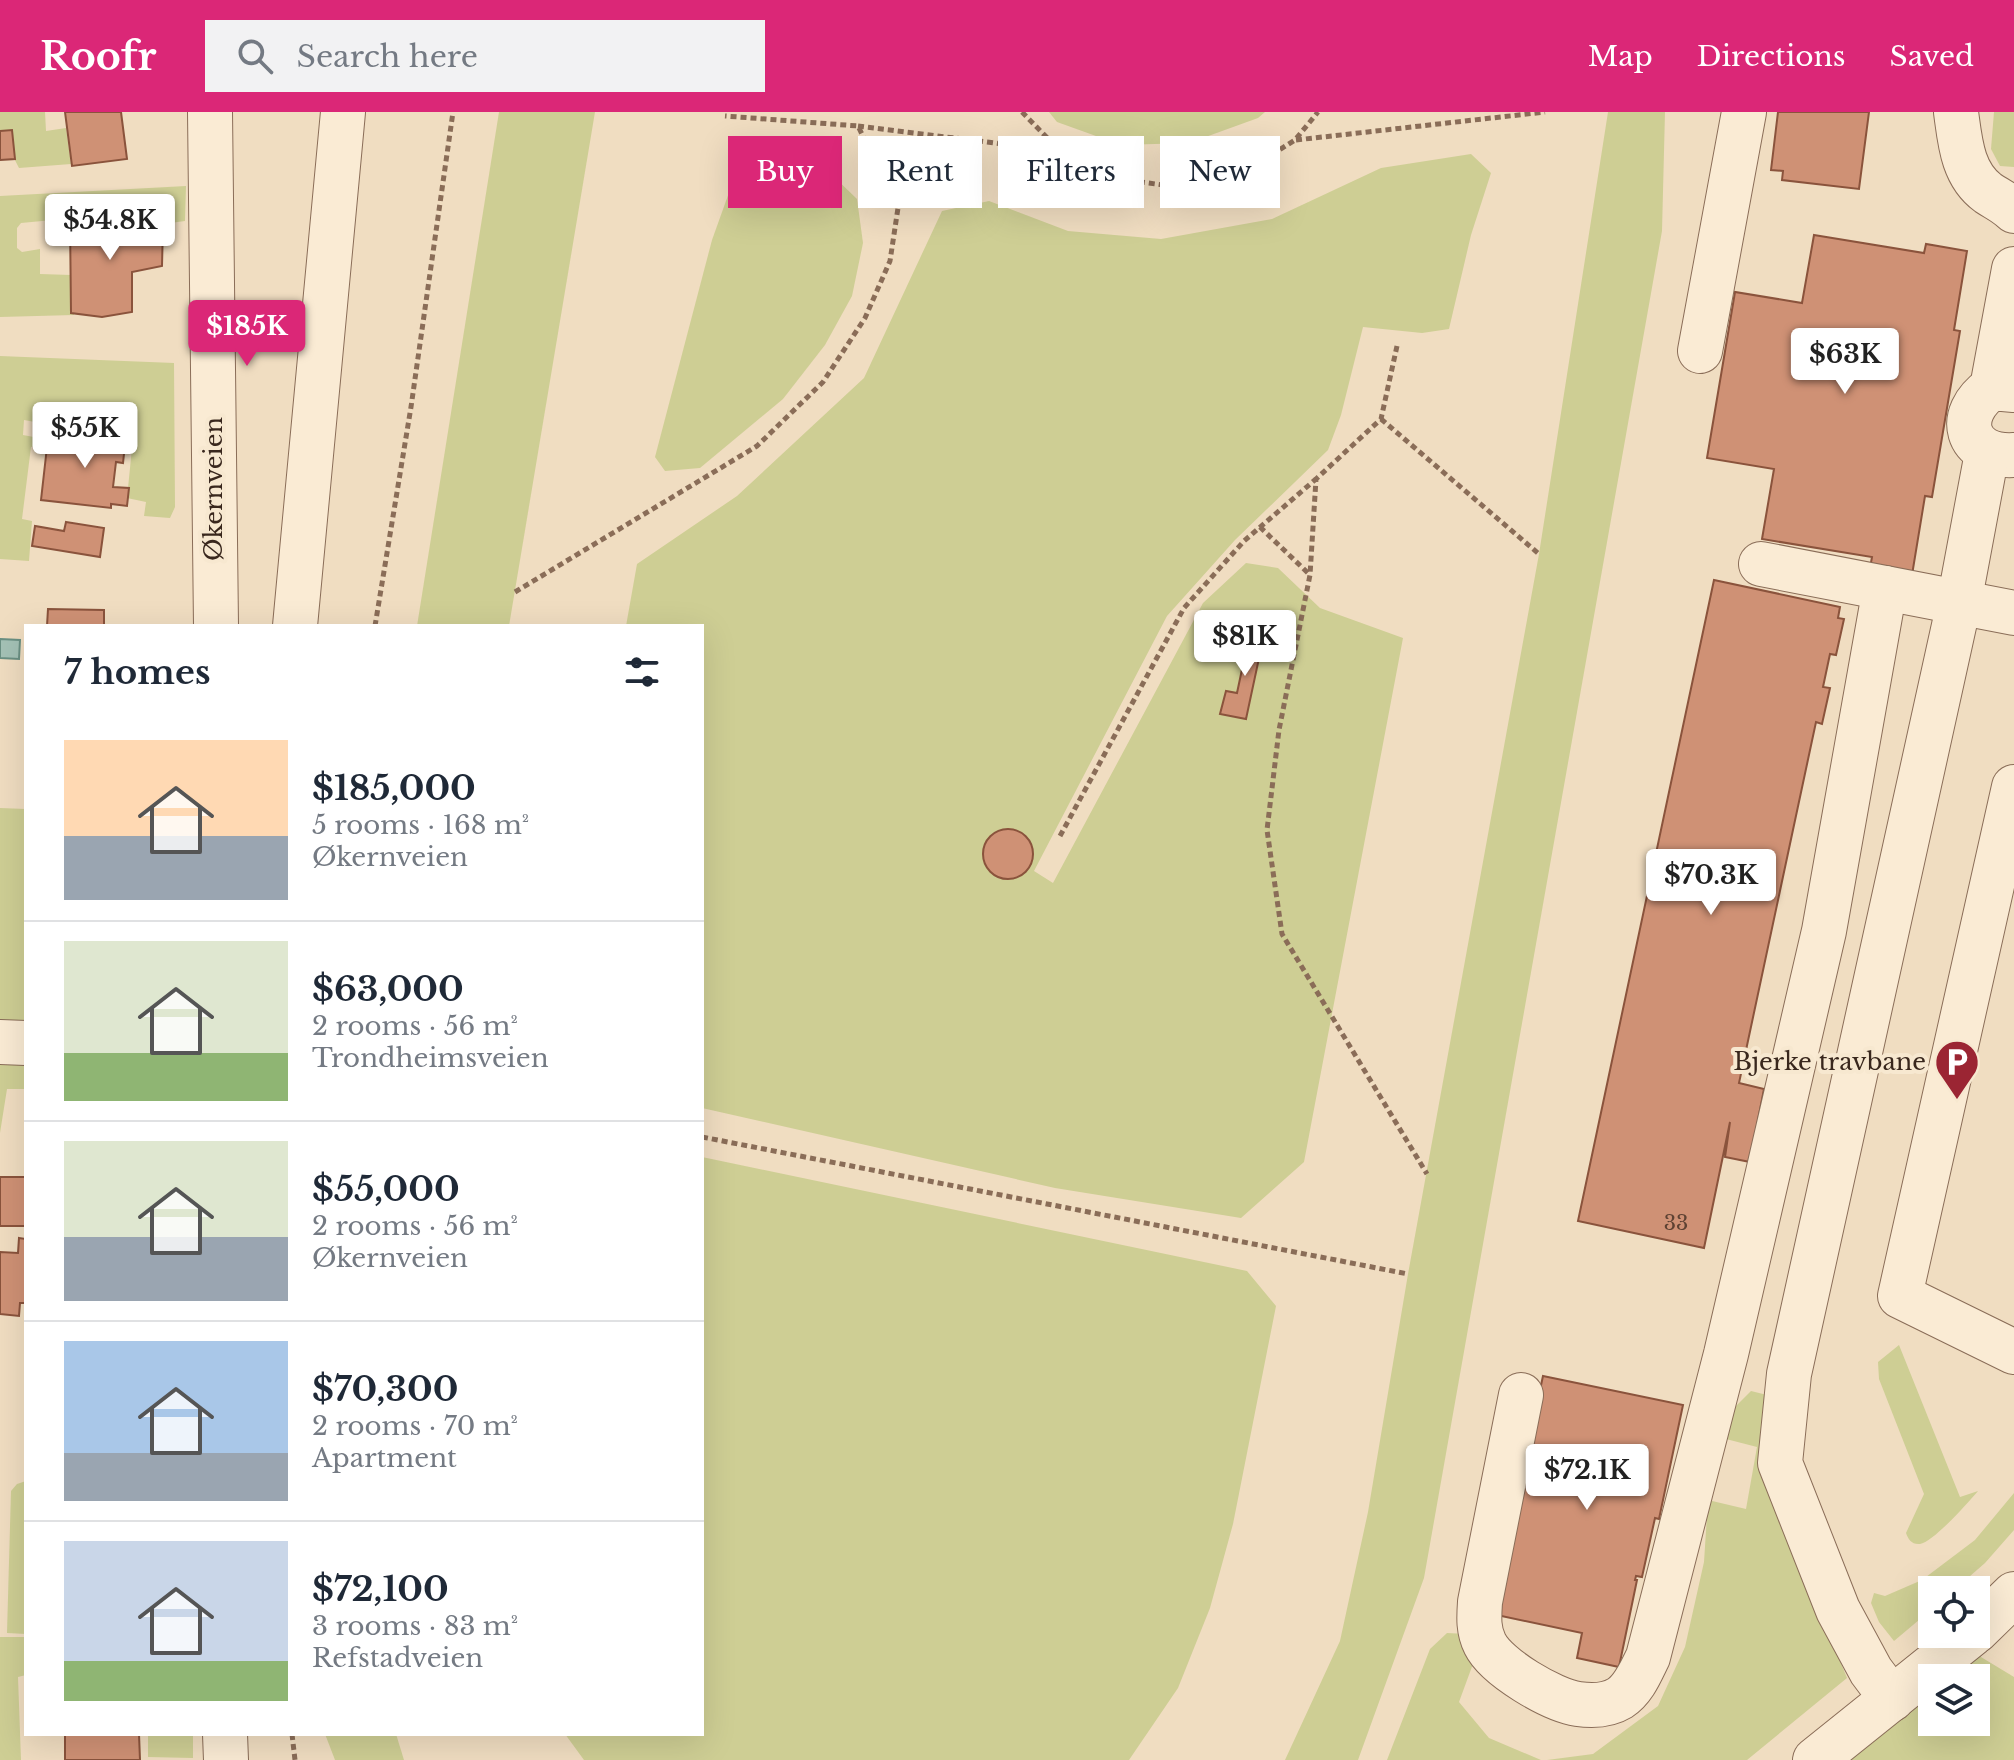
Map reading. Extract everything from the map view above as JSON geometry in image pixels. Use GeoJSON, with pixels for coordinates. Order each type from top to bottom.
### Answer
{"type":"FeatureCollection","features":[{"type":"Feature","properties":{"kind":"street","name":"Økernveien"},"geometry":{"type":"LineString","coordinates":[[210,112],[216,624]]}},
{"type":"Feature","properties":{"kind":"street"},"geometry":{"type":"LineString","coordinates":[[295,624],[343,112]]}},
{"type":"Feature","properties":{"kind":"street"},"geometry":{"type":"LineString","coordinates":[[1700,351],[1744,112]]}},
{"type":"Feature","properties":{"kind":"street"},"geometry":{"type":"LineString","coordinates":[[1956,112],[1962,154],[1973,178],[2014,211]]}},
{"type":"Feature","properties":{"kind":"street"},"geometry":{"type":"LineString","coordinates":[[1892,1699],[1871,1671],[1838,1610],[1780,1463],[1789,1374],[1959,603],[2007,455],[1973,437],[1970,417],[1984,394],[2003,389],[2014,269]]}},
{"type":"Feature","properties":{"kind":"street"},"geometry":{"type":"LineString","coordinates":[[1761,564],[2014,613]]}},
{"type":"Feature","properties":{"kind":"street"},"geometry":{"type":"LineString","coordinates":[[1521,1395],[1480,1602],[1479,1628],[1486,1647],[1503,1666],[1540,1689],[1575,1704],[1600,1706],[1621,1697],[1637,1679],[1648,1657],[1726,1354],[1824,931],[1885,588]]}},
{"type":"Feature","properties":{"kind":"street"},"geometry":{"type":"LineString","coordinates":[[2014,787],[1900,1296],[2014,1352]]}},
{"type":"Feature","properties":{"kind":"street"},"geometry":{"type":"LineString","coordinates":[[0,1042],[24,1043]]}},
{"type":"Feature","properties":{"kind":"street"},"geometry":{"type":"LineString","coordinates":[[1726,1354],[1789,1374]]}},
{"type":"Feature","properties":{"kind":"street"},"geometry":{"type":"LineString","coordinates":[[1990,1617],[2014,1594]]}},
{"type":"Feature","properties":{"kind":"street"},"geometry":{"type":"LineString","coordinates":[[1815,1760],[1954,1648]]}},
{"type":"Feature","properties":{"kind":"street"},"geometry":{"type":"LineString","coordinates":[[225,1736],[226,1760]]}},
{"type":"Feature","properties":{"kind":"path"},"geometry":{"type":"LineString","coordinates":[[375,624],[411,407],[453,112]]}},
{"type":"Feature","properties":{"kind":"path"},"geometry":{"type":"LineString","coordinates":[[1022,112],[1045,136]]}},
{"type":"Feature","properties":{"kind":"path"},"geometry":{"type":"LineString","coordinates":[[1144,182],[1179,187],[1241,174],[1295,140],[1318,112]]}},
{"type":"Feature","properties":{"kind":"path"},"geometry":{"type":"LineString","coordinates":[[1295,140],[1545,112]]}},
{"type":"Feature","properties":{"kind":"path"},"geometry":{"type":"LineString","coordinates":[[725,116],[858,126],[998,143]]}},
{"type":"Feature","properties":{"kind":"path"},"geometry":{"type":"LineString","coordinates":[[515,592],[757,446],[823,382],[865,318],[890,261],[898,208],[858,126]]}},
{"type":"Feature","properties":{"kind":"path"},"geometry":{"type":"LineString","coordinates":[[1060,836],[1184,608],[1244,541],[1381,419],[1397,346]]}},
{"type":"Feature","properties":{"kind":"path"},"geometry":{"type":"LineString","coordinates":[[1381,419],[1539,554]]}},
{"type":"Feature","properties":{"kind":"path"},"geometry":{"type":"LineString","coordinates":[[1316,479],[1310,575],[1279,730],[1267,830],[1282,934],[1427,1174]]}},
{"type":"Feature","properties":{"kind":"path"},"geometry":{"type":"LineString","coordinates":[[1260,527],[1310,575]]}},
{"type":"Feature","properties":{"kind":"path"},"geometry":{"type":"LineString","coordinates":[[704,1137],[1408,1274]]}},
{"type":"Feature","properties":{"kind":"path"},"geometry":{"type":"LineString","coordinates":[[292,1736],[295,1760]]}},
{"type":"Feature","properties":{"kind":"green space"},"geometry":{"type":"Polygon","coordinates":[[[0,112],[45,112],[46,131],[66,128],[71,164],[19,168],[0,131],[0,112]]]}},
{"type":"Feature","properties":{"kind":"green space"},"geometry":{"type":"Polygon","coordinates":[[[499,112],[595,112],[509,624],[417,624],[499,112]]]}},
{"type":"Feature","properties":{"kind":"green space"},"geometry":{"type":"Polygon","coordinates":[[[1049,112],[1265,112],[1258,118],[1208,136],[1160,136],[1160,144],[1144,144],[1144,136],[1096,136],[1057,122],[1049,112]]]}},
{"type":"Feature","properties":{"kind":"green space"},"geometry":{"type":"Polygon","coordinates":[[[1608,112],[1665,112],[1662,231],[1424,1578],[1358,1760],[1285,1760],[1340,1641],[1368,1512],[1408,1274],[1539,554],[1608,112]]]}},
{"type":"Feature","properties":{"kind":"green space"},"geometry":{"type":"Polygon","coordinates":[[[1994,112],[2014,112],[2014,167],[2000,166],[1991,149],[1994,112]]]}},
{"type":"Feature","properties":{"kind":"green space"},"geometry":{"type":"Polygon","coordinates":[[[1471,154],[1491,173],[1471,235],[1449,329],[1422,333],[1363,327],[1341,415],[1328,450],[1235,540],[1167,616],[1034,871],[1053,883],[1203,603],[1246,563],[1278,568],[1320,608],[1403,638],[1304,1162],[1241,1218],[1055,1188],[704,1108],[704,624],[626,624],[637,564],[737,496],[864,378],[942,211],[982,208],[982,202],[989,201],[998,204],[998,208],[1007,208],[1068,231],[1161,239],[1272,219],[1381,168],[1471,154]]]}},
{"type":"Feature","properties":{"kind":"green space"},"geometry":{"type":"Polygon","coordinates":[[[842,184],[857,199],[863,243],[852,296],[825,345],[783,399],[700,468],[665,471],[655,457],[712,240],[728,195],[728,208],[842,208],[842,184]]]}},
{"type":"Feature","properties":{"kind":"green space"},"geometry":{"type":"Polygon","coordinates":[[[186,186],[185,221],[163,224],[108,211],[21,223],[17,228],[17,248],[22,252],[40,249],[40,274],[71,275],[74,315],[0,317],[0,196],[186,186]]]}},
{"type":"Feature","properties":{"kind":"green space"},"geometry":{"type":"Polygon","coordinates":[[[0,356],[174,363],[175,507],[170,518],[144,516],[146,502],[127,498],[135,418],[81,410],[80,417],[68,428],[24,420],[23,435],[39,438],[38,445],[31,447],[22,519],[32,521],[29,561],[0,559],[0,356]]]}},
{"type":"Feature","properties":{"kind":"green space"},"geometry":{"type":"Polygon","coordinates":[[[0,808],[24,809],[24,1026],[0,1025],[0,808]]]}},
{"type":"Feature","properties":{"kind":"green space"},"geometry":{"type":"Polygon","coordinates":[[[0,1057],[24,1057],[24,1089],[7,1089],[0,1133],[0,1057]]]}},
{"type":"Feature","properties":{"kind":"green space"},"geometry":{"type":"Polygon","coordinates":[[[704,1157],[1247,1271],[1276,1306],[1233,1524],[1210,1608],[1178,1688],[1129,1760],[584,1760],[566,1736],[704,1736],[704,1157]]]}},
{"type":"Feature","properties":{"kind":"green space"},"geometry":{"type":"Polygon","coordinates":[[[1899,1345],[1960,1497],[1978,1491],[1941,1530],[1920,1544],[1911,1541],[1906,1533],[1924,1494],[1879,1379],[1878,1362],[1899,1345]]]}},
{"type":"Feature","properties":{"kind":"green space"},"geometry":{"type":"Polygon","coordinates":[[[1751,1391],[1771,1396],[1767,1480],[1847,1678],[1747,1760],[1547,1760],[1593,1754],[1658,1706],[1685,1647],[1704,1562],[1708,1500],[1746,1509],[1757,1447],[1726,1439],[1734,1408],[1751,1391]]]}},
{"type":"Feature","properties":{"kind":"green space"},"geometry":{"type":"Polygon","coordinates":[[[24,1482],[24,1634],[7,1633],[11,1491],[24,1482]]]}},
{"type":"Feature","properties":{"kind":"green space"},"geometry":{"type":"Polygon","coordinates":[[[2014,1493],[2014,1530],[1985,1563],[1970,1576],[1927,1576],[1975,1540],[2014,1493]]]}},
{"type":"Feature","properties":{"kind":"green space"},"geometry":{"type":"Polygon","coordinates":[[[1918,1582],[1918,1621],[1894,1641],[1879,1622],[1871,1603],[1874,1593],[1885,1596],[1918,1582]]]}},
{"type":"Feature","properties":{"kind":"green space"},"geometry":{"type":"Polygon","coordinates":[[[1447,1633],[1467,1634],[1477,1653],[1459,1702],[1489,1738],[1541,1760],[1387,1760],[1430,1649],[1447,1633]]]}},
{"type":"Feature","properties":{"kind":"green space"},"geometry":{"type":"Polygon","coordinates":[[[0,1637],[24,1637],[24,1676],[18,1677],[21,1760],[0,1760],[0,1637]]]}},
{"type":"Feature","properties":{"kind":"green space"},"geometry":{"type":"Polygon","coordinates":[[[1976,1654],[2014,1677],[2014,1760],[1844,1760],[1918,1701],[1918,1736],[1990,1736],[1990,1664],[1964,1664],[1976,1654]]]}},
{"type":"Feature","properties":{"kind":"green space"},"geometry":{"type":"Polygon","coordinates":[[[148,1736],[193,1736],[193,1758],[148,1757],[148,1736]]]}},
{"type":"Feature","properties":{"kind":"green space"},"geometry":{"type":"Polygon","coordinates":[[[326,1736],[397,1736],[404,1760],[335,1760],[326,1736]]]}},
{"type":"Feature","properties":{"kind":"shaded area"},"geometry":{"type":"Polygon","coordinates":[[[0,639],[20,640],[19,659],[0,658],[0,639]]]}},
{"type":"Feature","properties":{"kind":"building"},"geometry":{"type":"Polygon","coordinates":[[[65,112],[121,112],[127,159],[72,166],[65,112]]]}},
{"type":"Feature","properties":{"kind":"building"},"geometry":{"type":"Polygon","coordinates":[[[1778,112],[1869,112],[1859,189],[1782,180],[1783,171],[1771,170],[1778,112]]]}},
{"type":"Feature","properties":{"kind":"building"},"geometry":{"type":"Polygon","coordinates":[[[12,130],[15,159],[0,160],[0,131],[12,130]]]}},
{"type":"Feature","properties":{"kind":"building"},"geometry":{"type":"Polygon","coordinates":[[[101,215],[163,225],[162,266],[132,272],[132,312],[102,317],[71,313],[70,221],[101,215]]]}},
{"type":"Feature","properties":{"kind":"building"},"geometry":{"type":"Polygon","coordinates":[[[1814,235],[1924,253],[1926,244],[1967,251],[1954,330],[1960,331],[1932,497],[1925,496],[1912,575],[1870,568],[1872,557],[1762,539],[1774,469],[1707,458],[1735,292],[1802,303],[1814,235]]]}},
{"type":"Feature","properties":{"kind":"building"},"geometry":{"type":"Polygon","coordinates":[[[80,430],[126,435],[123,463],[116,462],[113,487],[129,488],[127,506],[111,504],[111,508],[41,500],[48,438],[79,441],[80,430]]]}},
{"type":"Feature","properties":{"kind":"building"},"geometry":{"type":"Polygon","coordinates":[[[66,522],[104,528],[100,557],[32,546],[35,526],[64,531],[66,522]]]}},
{"type":"Feature","properties":{"kind":"building"},"geometry":{"type":"Polygon","coordinates":[[[1714,580],[1840,607],[1838,618],[1844,619],[1836,655],[1830,654],[1823,687],[1830,688],[1822,724],[1816,722],[1739,1083],[1764,1089],[1750,1162],[1725,1157],[1730,1122],[1704,1248],[1578,1221],[1714,580]]]}},
{"type":"Feature","properties":{"kind":"building"},"geometry":{"type":"Polygon","coordinates":[[[48,609],[104,610],[104,624],[47,624],[48,609]]]}},
{"type":"Feature","properties":{"kind":"building"},"geometry":{"type":"Polygon","coordinates":[[[1251,627],[1265,630],[1246,719],[1220,714],[1226,691],[1237,693],[1251,627]]]}},
{"type":"Feature","properties":{"kind":"building"},"geometry":{"type":"Polygon","coordinates":[[[1008,829],[1025,837],[1033,854],[1025,871],[1008,879],[991,871],[983,854],[991,837],[1008,829]]]}},
{"type":"Feature","properties":{"kind":"building"},"geometry":{"type":"Polygon","coordinates":[[[0,1177],[24,1177],[24,1226],[0,1226],[0,1177]]]}},
{"type":"Feature","properties":{"kind":"building"},"geometry":{"type":"Polygon","coordinates":[[[19,1238],[24,1239],[24,1303],[20,1303],[19,1316],[0,1314],[0,1252],[18,1253],[19,1238]]]}},
{"type":"Feature","properties":{"kind":"building"},"geometry":{"type":"Polygon","coordinates":[[[1543,1376],[1683,1405],[1659,1519],[1655,1518],[1642,1577],[1636,1576],[1635,1580],[1619,1667],[1577,1658],[1582,1633],[1492,1614],[1543,1376]]]}},
{"type":"Feature","properties":{"kind":"building"},"geometry":{"type":"Polygon","coordinates":[[[65,1736],[139,1736],[140,1760],[65,1760],[65,1736]]]}},
{"type":"Feature","properties":{"kind":"place","name":"Bjerke travbane"},"geometry":{"type":"Point","coordinates":[1957,1101]}}]}
